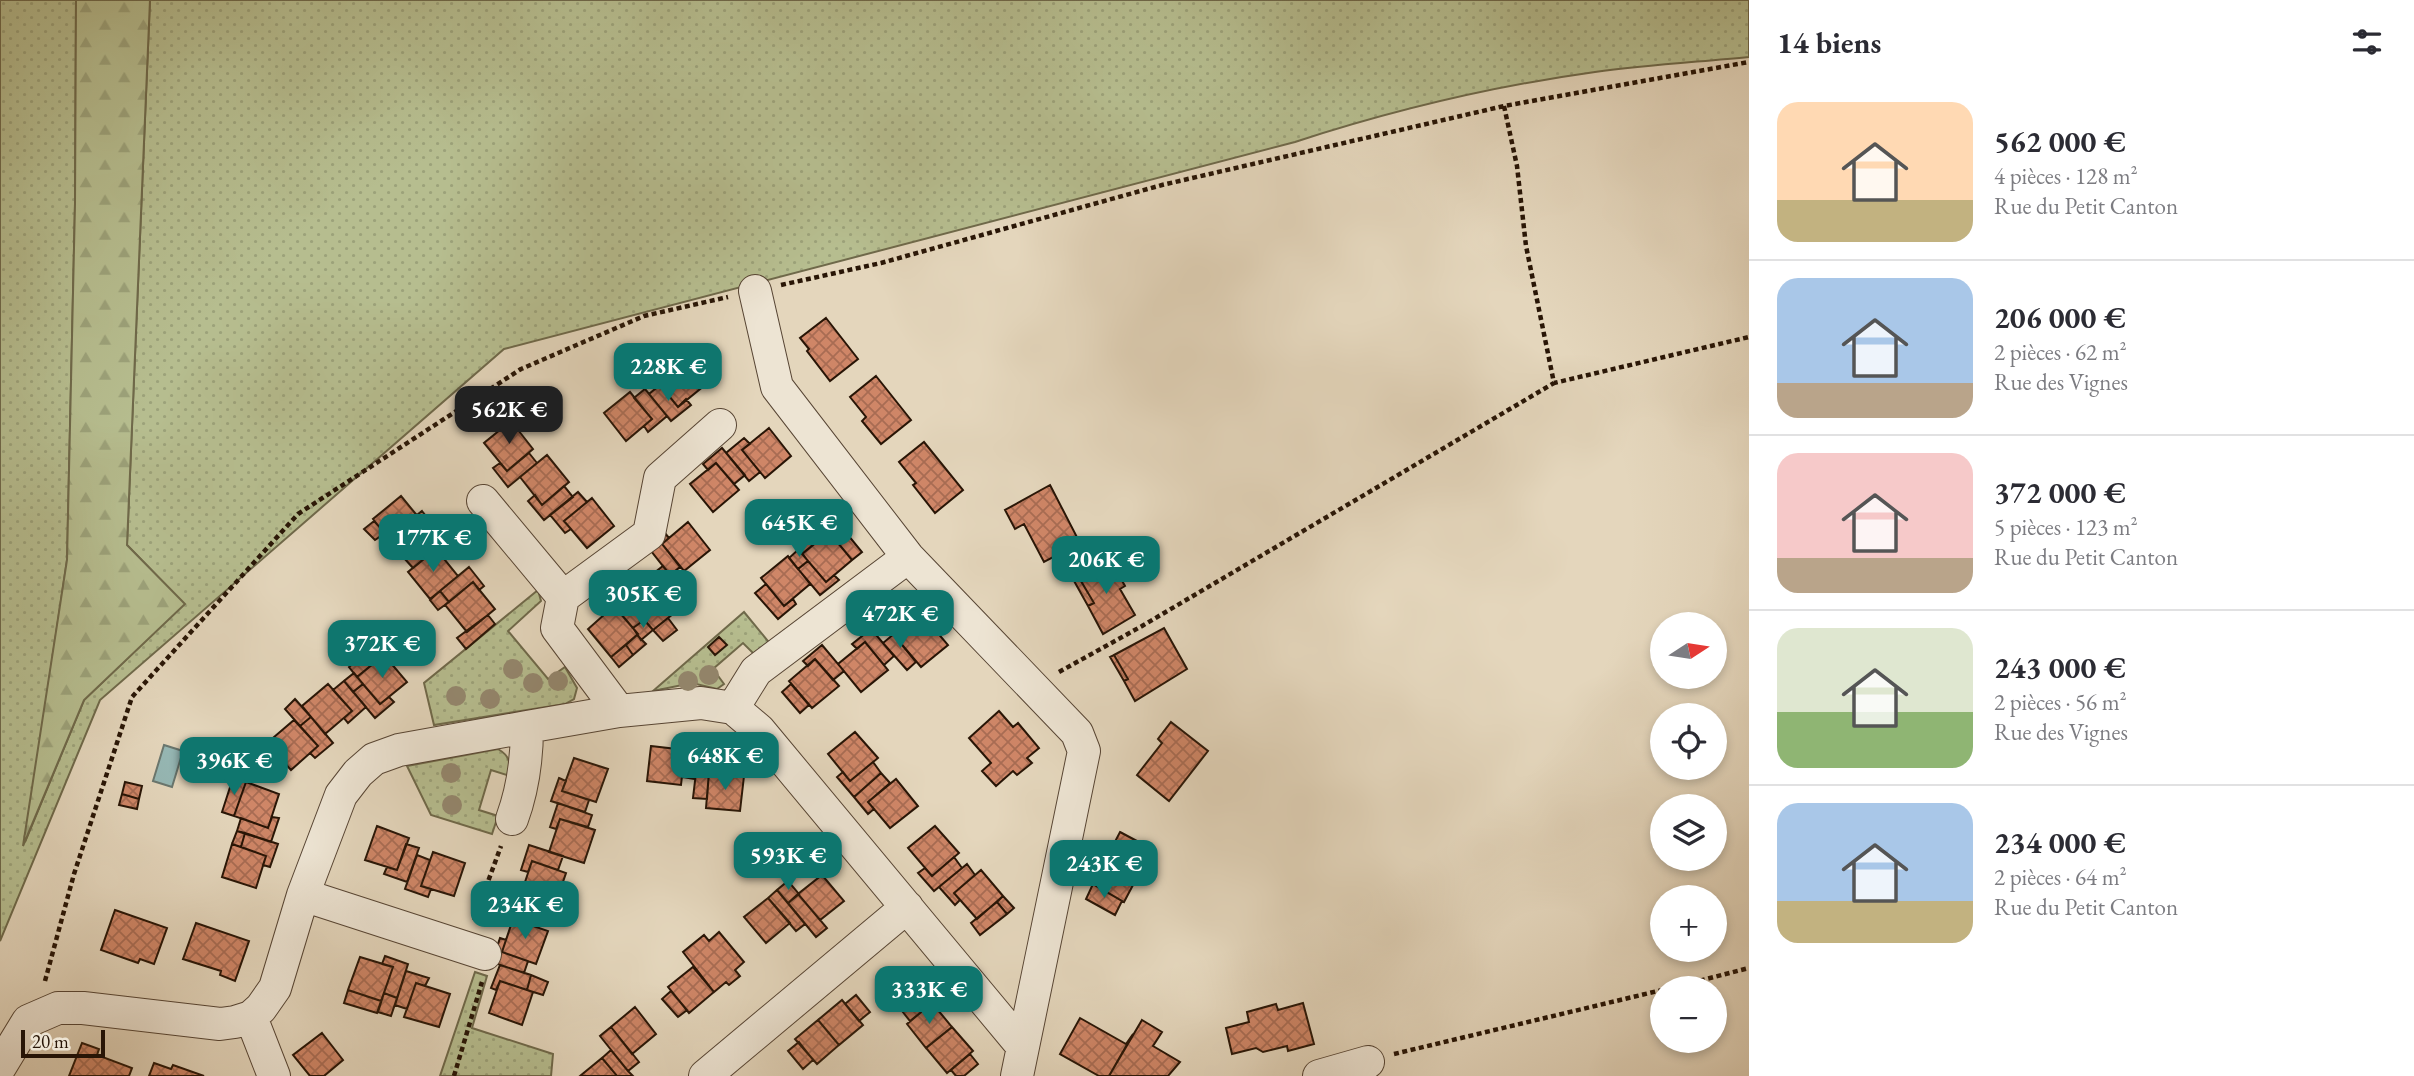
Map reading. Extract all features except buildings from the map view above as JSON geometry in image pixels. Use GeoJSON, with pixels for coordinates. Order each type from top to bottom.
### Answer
{"type":"FeatureCollection","features":[{"type":"Feature","properties":{"kind":"street"},"geometry":{"type":"LineString","coordinates":[[755,291],[777,387],[908,557],[1077,733],[1084,751],[1020,1061]]}},
{"type":"Feature","properties":{"kind":"street"},"geometry":{"type":"LineString","coordinates":[[619,712],[557,628],[563,597],[649,534],[660,478],[720,425]]}},
{"type":"Feature","properties":{"kind":"street"},"geometry":{"type":"LineString","coordinates":[[483,502],[563,597]]}},
{"type":"Feature","properties":{"kind":"street"},"geometry":{"type":"LineString","coordinates":[[733,708],[755,671],[908,557]]}},
{"type":"Feature","properties":{"kind":"street"},"geometry":{"type":"LineString","coordinates":[[0,1067],[29,1021],[58,1008],[83,1008],[219,1024],[251,1017],[275,988],[303,895],[341,795],[374,759],[398,750],[527,727],[619,712],[701,703],[733,708],[759,730],[907,907],[1020,1061]]}},
{"type":"Feature","properties":{"kind":"street"},"geometry":{"type":"LineString","coordinates":[[512,819],[519,800],[527,756],[527,727]]}},
{"type":"Feature","properties":{"kind":"street"},"geometry":{"type":"LineString","coordinates":[[303,895],[474,950]]}},
{"type":"Feature","properties":{"kind":"street"},"geometry":{"type":"LineString","coordinates":[[705,1076],[907,907]]}},
{"type":"Feature","properties":{"kind":"street"},"geometry":{"type":"LineString","coordinates":[[251,1017],[274,1076]]}},
{"type":"Feature","properties":{"kind":"street"},"geometry":{"type":"LineString","coordinates":[[1319,1076],[1368,1062]]}},
{"type":"Feature","properties":{"kind":"path"},"geometry":{"type":"LineString","coordinates":[[1504,106],[1517,166],[1526,246],[1554,383]]}},
{"type":"Feature","properties":{"kind":"path"},"geometry":{"type":"LineString","coordinates":[[1034,686],[1142,626],[1554,383],[1749,337]]}},
{"type":"Feature","properties":{"kind":"path"},"geometry":{"type":"LineString","coordinates":[[454,1076],[487,964],[474,950],[512,819]]}},
{"type":"Feature","properties":{"kind":"path"},"geometry":{"type":"LineString","coordinates":[[1717,976],[1749,968]]}},
{"type":"Feature","properties":{"kind":"path"},"geometry":{"type":"LineString","coordinates":[[1368,1062],[1650,993]]}},
{"type":"Feature","properties":{"kind":"green space"},"geometry":{"type":"Polygon","coordinates":[[[0,0],[76,0],[75,204],[67,560],[25,842],[84,700],[184,604],[127,545],[150,0],[1749,0],[1749,57],[1595,72],[1444,100],[1295,142],[504,349],[100,700],[0,941],[0,0]]]}},
{"type":"Feature","properties":{"kind":"green space"},"geometry":{"type":"Polygon","coordinates":[[[76,0],[150,0],[127,545],[185,604],[84,700],[23,846],[67,560],[75,204],[76,0]]]}},
{"type":"Feature","properties":{"kind":"green space"},"geometry":{"type":"Polygon","coordinates":[[[538,590],[541,601],[508,631],[548,679],[565,667],[577,688],[574,699],[565,704],[434,725],[424,683],[538,590]]]}},
{"type":"Feature","properties":{"kind":"green space"},"geometry":{"type":"Polygon","coordinates":[[[744,612],[772,646],[757,657],[743,643],[713,669],[724,684],[717,689],[692,683],[653,691],[744,612]]]}},
{"type":"Feature","properties":{"kind":"green space"},"geometry":{"type":"Polygon","coordinates":[[[498,749],[509,760],[510,776],[491,770],[479,810],[498,816],[492,834],[431,815],[407,766],[498,749]]]}},
{"type":"Feature","properties":{"kind":"green space"},"geometry":{"type":"Polygon","coordinates":[[[475,972],[487,976],[472,1028],[553,1054],[551,1076],[440,1076],[475,972]]]}},
{"type":"Feature","properties":{"kind":"water"},"geometry":{"type":"Polygon","coordinates":[[[164,745],[183,751],[172,787],[153,781],[164,745]]]}}]}
